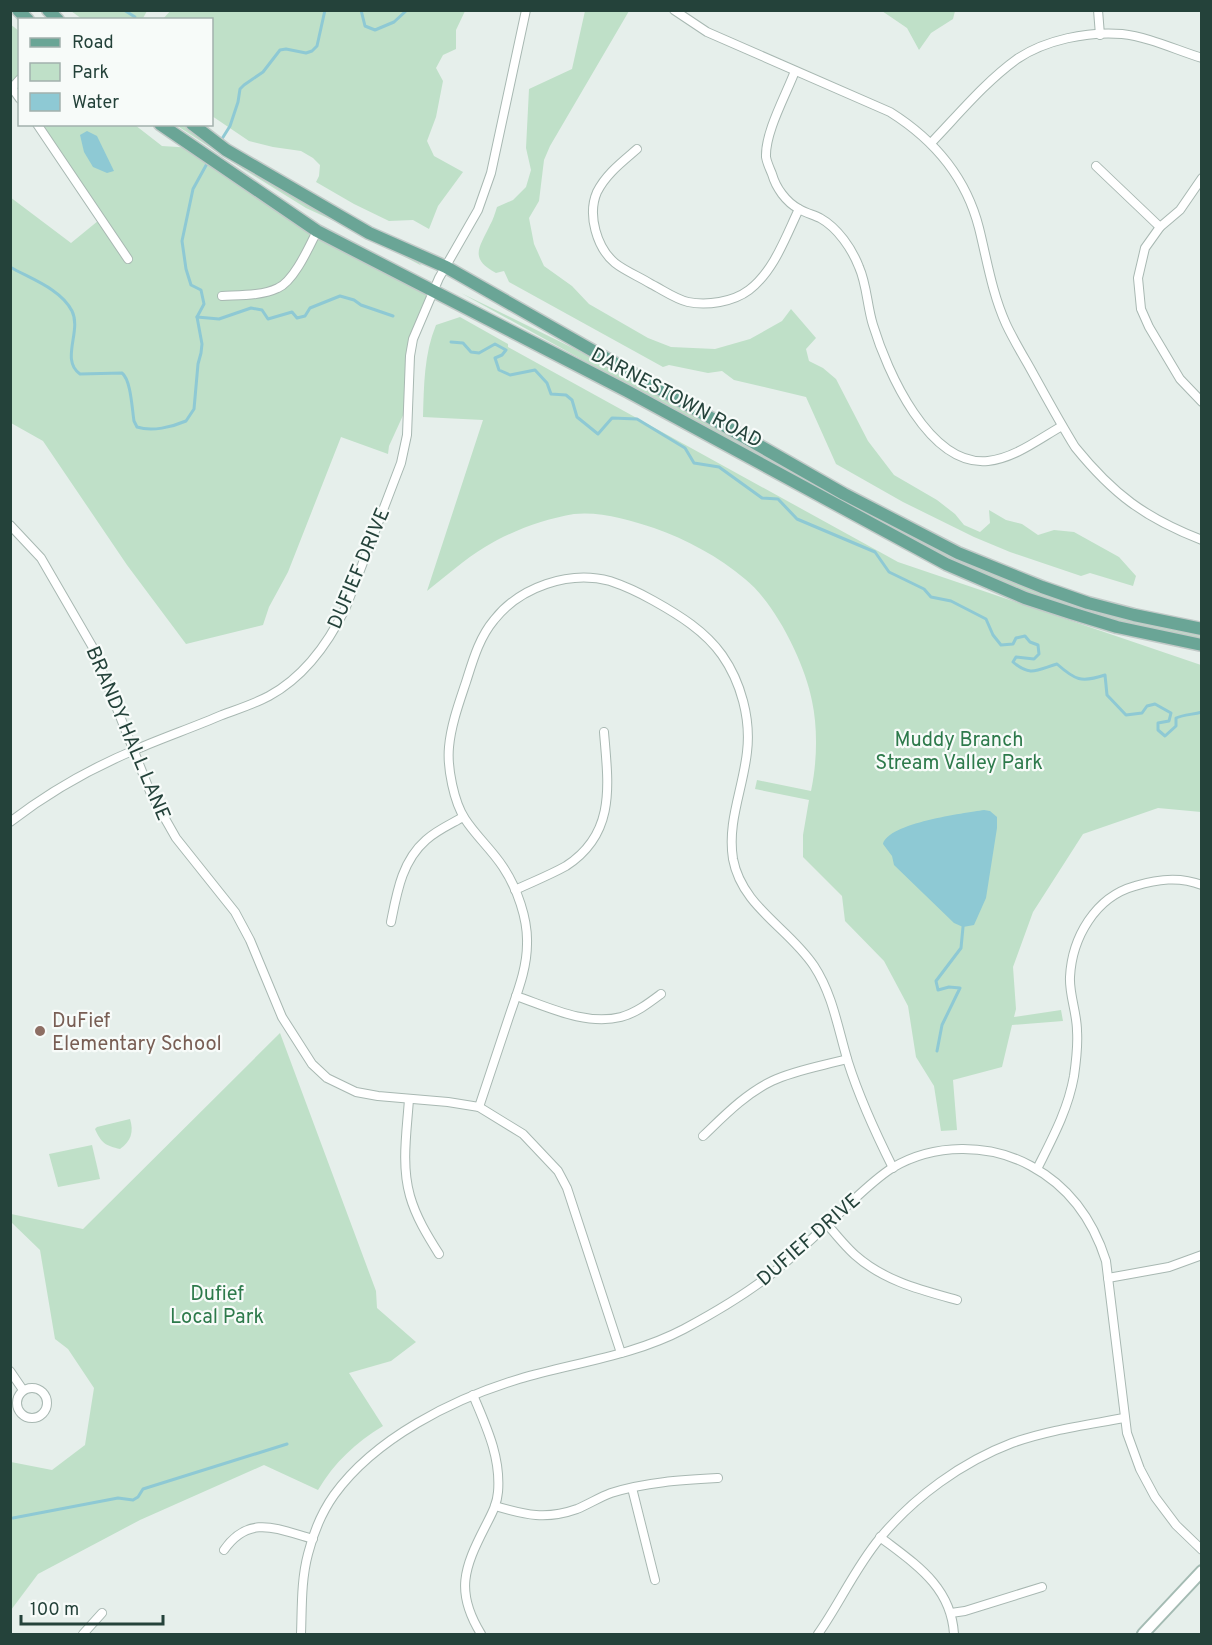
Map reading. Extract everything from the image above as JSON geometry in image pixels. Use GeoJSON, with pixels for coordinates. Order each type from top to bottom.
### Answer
{"type":"FeatureCollection","features":[{"type":"Feature","properties":{"kind":"main road","name":"DARNESTOWN ROAD"},"geometry":{"type":"LineString","coordinates":[[163,126],[317,231],[617,386],[946,564],[1025,598],[1071,613],[1137,631],[1202,645]]}},
{"type":"Feature","properties":{"kind":"main road","name":"DARNESTOWN ROAD"},"geometry":{"type":"LineString","coordinates":[[195,126],[226,150],[369,233],[446,267],[844,494],[958,553],[1088,603],[1202,629]]}},
{"type":"Feature","properties":{"kind":"main road"},"geometry":{"type":"LineString","coordinates":[[1143,1635],[1202,1571]]}},
{"type":"Feature","properties":{"kind":"street","name":"DUFIEF DRIVE"},"geometry":{"type":"LineString","coordinates":[[10,822],[77,777],[135,750],[270,695],[293,679],[335,630],[346,608],[401,463],[407,435],[410,356],[413,339],[439,278],[478,210],[485,193],[525,10]]}},
{"type":"Feature","properties":{"kind":"street"},"geometry":{"type":"LineString","coordinates":[[674,10],[707,32],[890,112],[931,143],[950,166],[969,200],[978,226],[992,285],[1006,324],[1075,447],[1089,465],[1128,502],[1168,527],[1202,540]]}},
{"type":"Feature","properties":{"kind":"street"},"geometry":{"type":"LineString","coordinates":[[1098,10],[1100,34]]}},
{"type":"Feature","properties":{"kind":"street"},"geometry":{"type":"LineString","coordinates":[[931,143],[994,79],[1018,59],[1057,40],[1082,35],[1122,34],[1145,39],[1202,58]]}},
{"type":"Feature","properties":{"kind":"street"},"geometry":{"type":"LineString","coordinates":[[795,71],[769,135],[766,158],[775,185],[799,209],[822,219],[836,230],[852,250],[860,269],[882,356],[908,402],[928,431],[946,450],[956,455],[972,461],[989,461],[1016,453],[1062,426]]}},
{"type":"Feature","properties":{"kind":"street"},"geometry":{"type":"LineString","coordinates":[[38,126],[128,259]]}},
{"type":"Feature","properties":{"kind":"street"},"geometry":{"type":"LineString","coordinates":[[637,149],[608,174],[597,193],[594,202],[596,232],[600,243],[615,263],[676,298],[688,302],[713,303],[740,296],[751,289],[771,266],[799,209]]}},
{"type":"Feature","properties":{"kind":"street"},"geometry":{"type":"LineString","coordinates":[[1096,166],[1160,227]]}},
{"type":"Feature","properties":{"kind":"street"},"geometry":{"type":"LineString","coordinates":[[1202,178],[1180,210],[1160,227],[1145,248],[1138,278],[1141,309],[1149,327],[1180,379],[1202,402]]}},
{"type":"Feature","properties":{"kind":"street"},"geometry":{"type":"LineString","coordinates":[[222,296],[260,293],[279,288],[288,281],[317,231]]}},
{"type":"Feature","properties":{"kind":"street","name":"BRANDY HALL LANE"},"geometry":{"type":"LineString","coordinates":[[10,525],[41,558],[93,646],[151,794],[164,819],[190,857],[235,912],[250,940],[282,1017],[312,1064],[327,1078],[356,1092],[479,1107],[524,1134],[563,1179],[575,1208],[621,1353]]}},
{"type":"Feature","properties":{"kind":"street"},"geometry":{"type":"LineString","coordinates":[[479,1107],[525,966],[528,943],[525,921],[515,890],[503,867],[463,817],[448,764],[452,726],[479,644],[493,620],[510,603],[531,590],[559,580],[580,578],[608,581],[638,592],[676,613],[703,633],[721,653],[738,684],[744,706],[747,752],[732,822],[734,862],[745,892],[796,942],[827,987],[863,1106],[893,1168]]}},
{"type":"Feature","properties":{"kind":"street"},"geometry":{"type":"LineString","coordinates":[[515,890],[566,866],[585,850],[597,834],[606,810],[608,787],[604,732]]}},
{"type":"Feature","properties":{"kind":"street"},"geometry":{"type":"LineString","coordinates":[[391,922],[399,881],[416,850],[426,839],[463,817]]}},
{"type":"Feature","properties":{"kind":"street"},"geometry":{"type":"LineString","coordinates":[[1037,1169],[1067,1107],[1074,1075],[1077,1030],[1070,978],[1076,946],[1082,931],[1097,909],[1126,888],[1154,880],[1174,879],[1202,885]]}},
{"type":"Feature","properties":{"kind":"street"},"geometry":{"type":"LineString","coordinates":[[516,996],[574,1016],[610,1020],[642,1008],[662,994]]}},
{"type":"Feature","properties":{"kind":"street"},"geometry":{"type":"LineString","coordinates":[[703,1136],[740,1102],[771,1082],[847,1059]]}},
{"type":"Feature","properties":{"kind":"street"},"geometry":{"type":"LineString","coordinates":[[409,1099],[406,1160],[410,1195],[421,1224],[439,1254]]}},
{"type":"Feature","properties":{"kind":"street","name":"DUFIEF DRIVE"},"geometry":{"type":"LineString","coordinates":[[301,1635],[303,1585],[313,1539],[332,1498],[346,1479],[390,1441],[418,1423],[473,1395],[519,1379],[621,1353],[679,1332],[729,1304],[770,1275],[873,1182],[893,1168],[914,1158],[940,1150],[997,1152],[1020,1160],[1037,1169],[1067,1191],[1086,1214],[1101,1245],[1108,1278],[1127,1433],[1140,1469],[1155,1497],[1176,1525],[1202,1550]]}},
{"type":"Feature","properties":{"kind":"street"},"geometry":{"type":"LineString","coordinates":[[827,1224],[855,1256],[880,1274],[912,1288],[957,1300]]}},
{"type":"Feature","properties":{"kind":"street"},"geometry":{"type":"LineString","coordinates":[[1108,1278],[1169,1267],[1202,1255]]}},
{"type":"Feature","properties":{"kind":"street"},"geometry":{"type":"LineString","coordinates":[[10,1371],[23,1390]]}},
{"type":"Feature","properties":{"kind":"street"},"geometry":{"type":"LineString","coordinates":[[38,1389],[46,1395],[48,1405],[39,1417],[29,1418],[21,1413],[17,1404],[23,1390],[38,1389]]}},
{"type":"Feature","properties":{"kind":"street"},"geometry":{"type":"LineString","coordinates":[[473,1395],[497,1459],[498,1491],[495,1506],[470,1556],[464,1589],[472,1619],[481,1635]]}},
{"type":"Feature","properties":{"kind":"street"},"geometry":{"type":"LineString","coordinates":[[818,1635],[857,1569],[880,1537],[907,1509],[935,1486],[987,1454],[1038,1436],[1124,1418]]}},
{"type":"Feature","properties":{"kind":"street"},"geometry":{"type":"LineString","coordinates":[[495,1506],[530,1516],[552,1516],[578,1508],[611,1493],[667,1482],[718,1478]]}},
{"type":"Feature","properties":{"kind":"street"},"geometry":{"type":"LineString","coordinates":[[633,1488],[655,1580]]}},
{"type":"Feature","properties":{"kind":"street"},"geometry":{"type":"LineString","coordinates":[[224,1550],[242,1531],[255,1527],[275,1528],[313,1539]]}},
{"type":"Feature","properties":{"kind":"street"},"geometry":{"type":"LineString","coordinates":[[880,1537],[925,1572],[938,1588],[951,1613],[954,1635]]}},
{"type":"Feature","properties":{"kind":"street"},"geometry":{"type":"LineString","coordinates":[[951,1613],[965,1611],[1042,1587]]}},
{"type":"Feature","properties":{"kind":"street"},"geometry":{"type":"LineString","coordinates":[[83,1635],[102,1613]]}},
{"type":"Feature","properties":{"kind":"green space"},"geometry":{"type":"Polygon","coordinates":[[[171,10],[465,11],[456,30],[456,49],[443,55],[436,68],[443,81],[436,117],[427,141],[434,156],[463,172],[438,206],[429,229],[413,220],[389,221],[354,204],[316,182],[320,165],[313,158],[301,151],[249,141],[213,117],[213,18],[164,18],[171,10]]]}},
{"type":"Feature","properties":{"kind":"green space"},"geometry":{"type":"Polygon","coordinates":[[[71,11],[147,11],[143,18],[81,18],[71,11]]]}},
{"type":"Feature","properties":{"kind":"green space"},"geometry":{"type":"Polygon","coordinates":[[[585,11],[629,11],[544,160],[539,201],[529,218],[534,244],[544,266],[572,286],[589,304],[648,338],[671,347],[715,349],[750,339],[782,321],[791,309],[816,338],[806,349],[809,361],[823,368],[836,379],[868,441],[894,475],[937,500],[955,514],[964,525],[980,532],[990,523],[989,510],[1006,520],[1022,524],[1038,535],[1054,530],[1074,532],[1119,557],[1136,576],[1133,586],[1090,573],[1081,576],[974,537],[903,502],[836,464],[806,397],[734,380],[722,371],[708,373],[669,365],[663,367],[509,282],[504,271],[496,273],[487,268],[479,257],[479,252],[497,207],[513,200],[526,187],[531,170],[526,148],[529,89],[572,69],[585,11]]]}},
{"type":"Feature","properties":{"kind":"green space"},"geometry":{"type":"Polygon","coordinates":[[[882,11],[955,11],[953,19],[931,33],[919,50],[907,28],[882,11]]]}},
{"type":"Feature","properties":{"kind":"green space"},"geometry":{"type":"Polygon","coordinates":[[[10,24],[18,30],[18,91],[11,80],[10,24]]]}},
{"type":"Feature","properties":{"kind":"green space"},"geometry":{"type":"Polygon","coordinates":[[[42,126],[136,126],[162,146],[194,148],[317,231],[434,290],[410,356],[410,400],[389,446],[388,454],[341,437],[288,572],[269,607],[263,625],[186,644],[127,565],[43,441],[11,423],[10,197],[71,243],[104,216],[42,126]]]}},
{"type":"Feature","properties":{"kind":"green space"},"geometry":{"type":"Polygon","coordinates":[[[178,126],[192,126],[422,266],[306,208],[178,126]]]}},
{"type":"Feature","properties":{"kind":"green space"},"geometry":{"type":"Polygon","coordinates":[[[461,293],[581,352],[909,535],[961,561],[1022,586],[1108,615],[1201,636],[1201,641],[1112,620],[1021,591],[964,567],[879,523],[461,293]]]}},
{"type":"Feature","properties":{"kind":"green space","name":"Muddy Branch Stream Valley Park"},"geometry":{"type":"Polygon","coordinates":[[[460,317],[508,344],[508,347],[898,562],[1201,665],[1201,812],[1158,808],[1083,834],[1033,912],[1013,967],[1016,1009],[1014,1017],[1061,1010],[1063,1021],[1012,1025],[1002,1067],[953,1080],[957,1130],[941,1131],[934,1086],[916,1057],[908,1006],[884,961],[845,921],[842,896],[803,857],[803,835],[809,800],[755,789],[757,780],[811,791],[816,746],[814,712],[803,669],[778,618],[756,590],[724,563],[678,538],[625,519],[584,513],[551,519],[506,536],[470,557],[427,591],[483,420],[423,417],[427,358],[436,325],[460,317]]]}},
{"type":"Feature","properties":{"kind":"green space","name":"Dufief Local Park"},"geometry":{"type":"Polygon","coordinates":[[[280,1033],[376,1291],[377,1308],[416,1342],[391,1361],[349,1373],[383,1426],[346,1454],[318,1490],[264,1465],[140,1520],[38,1574],[11,1610],[11,1462],[52,1470],[85,1445],[94,1388],[68,1349],[55,1339],[40,1250],[11,1222],[11,1214],[83,1229],[280,1033]]]}},
{"type":"Feature","properties":{"kind":"green space"},"geometry":{"type":"Polygon","coordinates":[[[130,1119],[131,1136],[120,1149],[104,1143],[95,1129],[97,1127],[130,1119]]]}},
{"type":"Feature","properties":{"kind":"green space"},"geometry":{"type":"Polygon","coordinates":[[[92,1145],[100,1179],[58,1187],[49,1154],[92,1145]]]}},
{"type":"Feature","properties":{"kind":"water"},"geometry":{"type":"Polygon","coordinates":[[[87,131],[97,136],[114,171],[107,173],[93,167],[84,152],[80,135],[87,131]]]}},
{"type":"Feature","properties":{"kind":"water"},"geometry":{"type":"Polygon","coordinates":[[[984,810],[990,811],[997,817],[986,898],[974,925],[963,927],[954,923],[894,865],[892,856],[883,844],[898,830],[912,825],[984,810]]]}},
{"type":"Feature","properties":{"kind":"waterway"},"geometry":{"type":"LineString","coordinates":[[124,10],[135,17]]}},
{"type":"Feature","properties":{"kind":"waterway"},"geometry":{"type":"LineString","coordinates":[[220,142],[230,126],[240,89],[263,72],[280,50],[306,53],[312,51],[317,46],[325,10]]}},
{"type":"Feature","properties":{"kind":"waterway"},"geometry":{"type":"LineString","coordinates":[[361,10],[365,26],[375,30],[394,22],[407,10]]}},
{"type":"Feature","properties":{"kind":"waterway"},"geometry":{"type":"LineString","coordinates":[[10,267],[45,285],[67,303],[72,311],[75,327],[71,353],[74,368],[80,374],[122,373],[129,388],[137,427],[162,428],[186,421],[194,409],[202,344],[197,317],[204,304],[201,290],[191,285],[182,241],[193,189],[209,160]]}},
{"type":"Feature","properties":{"kind":"waterway"},"geometry":{"type":"LineString","coordinates":[[197,317],[219,319],[251,308],[262,310],[268,319],[292,312],[297,318],[305,316],[310,308],[340,296],[393,316]]}},
{"type":"Feature","properties":{"kind":"waterway"},"geometry":{"type":"LineString","coordinates":[[451,342],[463,343],[471,352],[479,353],[495,344],[506,350],[495,358],[499,370],[510,375],[535,370],[547,383],[551,394],[566,395],[572,400],[577,417],[598,434],[612,418],[637,419],[685,448],[694,463],[719,467],[762,498],[778,499],[797,519],[875,552],[889,572],[924,589],[931,597],[951,601],[986,619],[993,635],[1001,645],[1013,644],[1016,638],[1025,636],[1030,642],[1038,645],[1039,654],[1034,659],[1016,657],[1013,662],[1019,667],[1034,671],[1057,664],[1074,677],[1090,679],[1105,675],[1107,695],[1126,715],[1142,713],[1147,706],[1155,704],[1171,713],[1169,721],[1158,723],[1158,730],[1165,736],[1176,726],[1176,718],[1202,712]]}},
{"type":"Feature","properties":{"kind":"waterway"},"geometry":{"type":"LineString","coordinates":[[1202,728],[1202,733]]}},
{"type":"Feature","properties":{"kind":"waterway"},"geometry":{"type":"LineString","coordinates":[[937,1051],[942,1025],[960,988],[949,987],[938,990],[936,981],[961,948],[963,927]]}},
{"type":"Feature","properties":{"kind":"waterway"},"geometry":{"type":"LineString","coordinates":[[13,1518],[118,1498],[133,1500],[143,1489],[287,1444]]}},
{"type":"Feature","properties":{"kind":"place","name":"DuFief Elementary School"},"geometry":{"type":"Point","coordinates":[40,1031]}}]}
